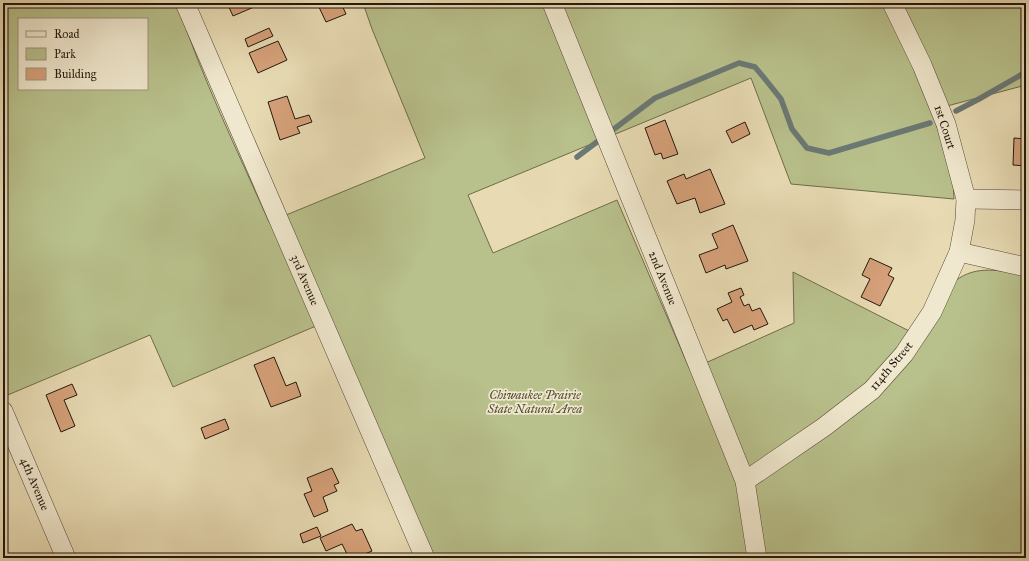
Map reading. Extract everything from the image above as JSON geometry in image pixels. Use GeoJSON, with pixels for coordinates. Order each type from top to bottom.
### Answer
{"type":"FeatureCollection","features":[{"type":"Feature","properties":{"kind":"street","name":"3rd Avenue"},"geometry":{"type":"LineString","coordinates":[[185,3],[425,558]]}},
{"type":"Feature","properties":{"kind":"street","name":"2nd Avenue"},"geometry":{"type":"LineString","coordinates":[[552,3],[745,481],[757,558]]}},
{"type":"Feature","properties":{"kind":"street","name":"1st Court"},"geometry":{"type":"LineString","coordinates":[[892,3],[922,65],[946,124],[966,199]]}},
{"type":"Feature","properties":{"kind":"street","name":"114th Street"},"geometry":{"type":"LineString","coordinates":[[745,481],[824,427],[872,390],[904,354],[932,312],[959,252],[965,220],[966,199]]}},
{"type":"Feature","properties":{"kind":"street"},"geometry":{"type":"LineString","coordinates":[[966,199],[1026,200]]}},
{"type":"Feature","properties":{"kind":"street"},"geometry":{"type":"LineString","coordinates":[[959,252],[1026,267]]}},
{"type":"Feature","properties":{"kind":"street","name":"4th Avenue"},"geometry":{"type":"LineString","coordinates":[[3,411],[66,558]]}},
{"type":"Feature","properties":{"kind":"green space","name":"Chiwaukee Prairie State Natural Area"},"geometry":{"type":"Polygon","coordinates":[[[3,3],[177,3],[197,59],[269,222],[425,158],[372,29],[363,3],[1026,3],[1026,85],[932,110],[953,180],[954,199],[791,184],[751,78],[468,195],[493,253],[617,200],[690,370],[794,323],[793,272],[923,338],[955,281],[963,276],[972,272],[989,270],[1026,275],[1026,558],[435,558],[330,320],[173,387],[150,335],[3,397],[3,3]]]}},
{"type":"Feature","properties":{"kind":"building"},"geometry":{"type":"Polygon","coordinates":[[[227,3],[260,3],[261,4],[233,16],[227,3]]]}},
{"type":"Feature","properties":{"kind":"building"},"geometry":{"type":"Polygon","coordinates":[[[323,3],[341,3],[346,14],[326,22],[318,5],[323,3]]]}},
{"type":"Feature","properties":{"kind":"building"},"geometry":{"type":"Polygon","coordinates":[[[269,28],[273,36],[248,47],[245,39],[269,28]]]}},
{"type":"Feature","properties":{"kind":"building"},"geometry":{"type":"Polygon","coordinates":[[[278,41],[287,60],[258,73],[249,53],[278,41]]]}},
{"type":"Feature","properties":{"kind":"building"},"geometry":{"type":"Polygon","coordinates":[[[287,96],[295,119],[309,115],[312,122],[297,127],[300,133],[280,140],[268,102],[287,96]]]}},
{"type":"Feature","properties":{"kind":"building"},"geometry":{"type":"Polygon","coordinates":[[[665,120],[678,154],[663,159],[661,153],[655,155],[645,128],[665,120]]]}},
{"type":"Feature","properties":{"kind":"building"},"geometry":{"type":"Polygon","coordinates":[[[745,122],[750,134],[732,143],[726,131],[745,122]]]}},
{"type":"Feature","properties":{"kind":"building"},"geometry":{"type":"Polygon","coordinates":[[[1014,138],[1026,139],[1026,166],[1013,165],[1014,138]]]}},
{"type":"Feature","properties":{"kind":"building"},"geometry":{"type":"Polygon","coordinates":[[[710,169],[725,204],[700,213],[695,198],[677,204],[667,181],[684,174],[686,179],[710,169]]]}},
{"type":"Feature","properties":{"kind":"building"},"geometry":{"type":"Polygon","coordinates":[[[733,225],[748,261],[726,269],[725,265],[706,273],[699,255],[718,248],[712,234],[733,225]]]}},
{"type":"Feature","properties":{"kind":"building"},"geometry":{"type":"Polygon","coordinates":[[[870,258],[892,268],[888,275],[894,278],[880,306],[861,297],[870,279],[862,275],[870,258]]]}},
{"type":"Feature","properties":{"kind":"building"},"geometry":{"type":"Polygon","coordinates":[[[741,288],[744,295],[740,297],[744,306],[749,304],[752,311],[760,308],[768,324],[754,330],[752,325],[734,333],[727,319],[723,321],[717,309],[732,302],[728,293],[741,288]]]}},
{"type":"Feature","properties":{"kind":"building"},"geometry":{"type":"Polygon","coordinates":[[[274,357],[286,386],[296,382],[301,396],[271,407],[254,365],[274,357]]]}},
{"type":"Feature","properties":{"kind":"building"},"geometry":{"type":"Polygon","coordinates":[[[72,384],[77,395],[64,400],[75,426],[61,432],[46,395],[72,384]]]}},
{"type":"Feature","properties":{"kind":"building"},"geometry":{"type":"Polygon","coordinates":[[[225,419],[229,429],[205,439],[201,428],[225,419]]]}},
{"type":"Feature","properties":{"kind":"building"},"geometry":{"type":"Polygon","coordinates":[[[332,468],[339,483],[334,485],[337,491],[323,497],[328,511],[314,517],[304,494],[312,491],[307,478],[332,468]]]}},
{"type":"Feature","properties":{"kind":"building"},"geometry":{"type":"Polygon","coordinates":[[[352,524],[356,531],[362,529],[372,551],[355,558],[349,558],[342,544],[326,551],[320,538],[352,524]]]}},
{"type":"Feature","properties":{"kind":"building"},"geometry":{"type":"Polygon","coordinates":[[[317,527],[321,536],[303,543],[300,534],[317,527]]]}},
{"type":"Feature","properties":{"kind":"waterway"},"geometry":{"type":"LineString","coordinates":[[577,157],[655,98],[739,63],[755,67],[765,79],[781,99],[792,129],[807,148],[829,153],[930,123]]}},
{"type":"Feature","properties":{"kind":"waterway"},"geometry":{"type":"LineString","coordinates":[[956,111],[1026,72]]}}]}
